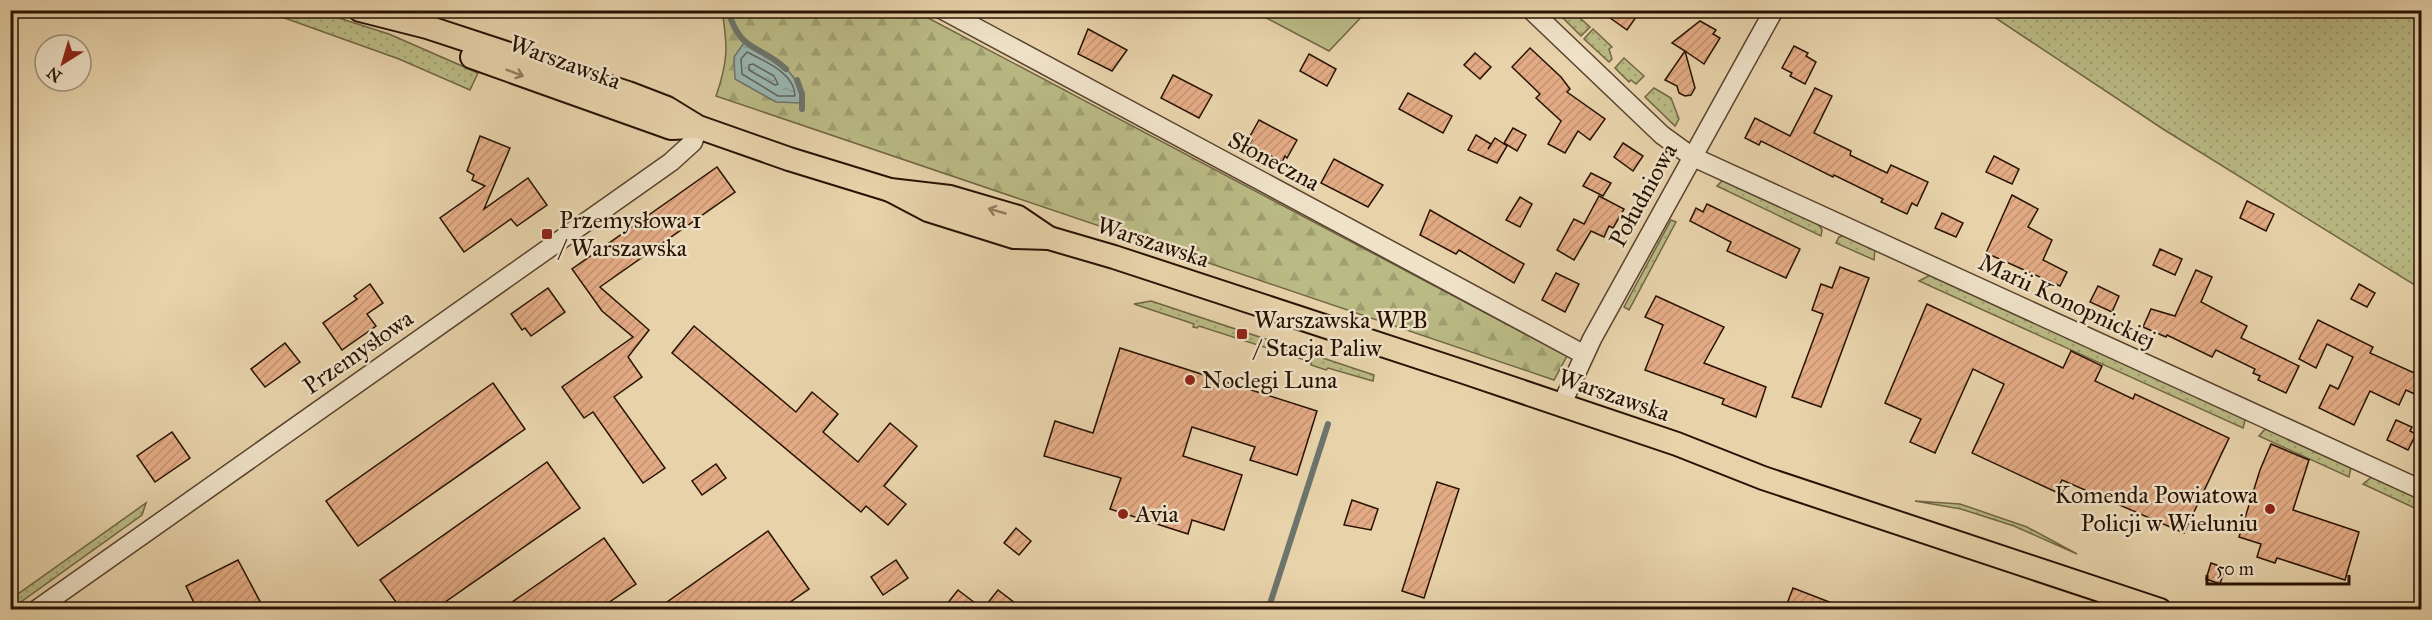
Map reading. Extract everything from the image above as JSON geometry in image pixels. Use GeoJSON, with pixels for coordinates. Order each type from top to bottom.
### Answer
{"type":"FeatureCollection","features":[{"type":"Feature","properties":{"kind":"main road","name":"Warszawska"},"geometry":{"type":"LineString","coordinates":[[360,10],[384,18],[427,27],[628,93],[667,108],[698,127],[890,190],[928,210],[1014,237],[1049,238],[1114,257],[1677,444],[1793,488],[2123,604],[2160,609]]}},
{"type":"Feature","properties":{"kind":"street","name":"Słoneczna"},"geometry":{"type":"LineString","coordinates":[[943,10],[1583,354]]}},
{"type":"Feature","properties":{"kind":"street","name":"Marii Konopnickiej"},"geometry":{"type":"LineString","coordinates":[[1531,10],[1662,135],[1691,156],[2421,490]]}},
{"type":"Feature","properties":{"kind":"street","name":"Południowa"},"geometry":{"type":"LineString","coordinates":[[1560,406],[1583,354],[1774,10]]}},
{"type":"Feature","properties":{"kind":"street","name":"Przemysłowa"},"geometry":{"type":"LineString","coordinates":[[36,609],[671,162],[693,142],[698,127]]}},
{"type":"Feature","properties":{"kind":"green space"},"geometry":{"type":"Polygon","coordinates":[[[265,11],[317,11],[389,34],[478,73],[470,90],[399,59],[265,11]]]}},
{"type":"Feature","properties":{"kind":"green space"},"geometry":{"type":"Polygon","coordinates":[[[722,11],[915,11],[1567,356],[1554,380],[716,96],[726,54],[722,11]]]}},
{"type":"Feature","properties":{"kind":"green space"},"geometry":{"type":"Polygon","coordinates":[[[1253,11],[1367,11],[1329,51],[1253,11]]]}},
{"type":"Feature","properties":{"kind":"green space"},"geometry":{"type":"Polygon","coordinates":[[[1556,11],[1572,11],[1590,27],[1581,36],[1556,11]]]}},
{"type":"Feature","properties":{"kind":"green space"},"geometry":{"type":"Polygon","coordinates":[[[1985,11],[2421,11],[2421,289],[2163,129],[1985,11]]]}},
{"type":"Feature","properties":{"kind":"green space"},"geometry":{"type":"Polygon","coordinates":[[[1593,29],[1612,47],[1609,49],[1612,59],[1609,62],[1584,39],[1593,29]]]}},
{"type":"Feature","properties":{"kind":"green space"},"geometry":{"type":"Polygon","coordinates":[[[1624,58],[1644,76],[1636,84],[1631,80],[1629,82],[1615,68],[1624,58]]]}},
{"type":"Feature","properties":{"kind":"green space"},"geometry":{"type":"Polygon","coordinates":[[[1654,88],[1671,98],[1679,119],[1675,126],[1645,97],[1654,88]]]}},
{"type":"Feature","properties":{"kind":"green space"},"geometry":{"type":"Polygon","coordinates":[[[1724,179],[1817,222],[1822,230],[1821,236],[1717,186],[1724,179]]]}},
{"type":"Feature","properties":{"kind":"green space"},"geometry":{"type":"Polygon","coordinates":[[[1671,220],[1676,222],[1629,310],[1624,307],[1671,220]]]}},
{"type":"Feature","properties":{"kind":"green space"},"geometry":{"type":"Polygon","coordinates":[[[1847,235],[1875,249],[1874,260],[1836,243],[1839,237],[1847,235]]]}},
{"type":"Feature","properties":{"kind":"green space"},"geometry":{"type":"Polygon","coordinates":[[[1930,275],[2241,417],[2245,420],[2243,428],[1919,281],[1930,275]]]}},
{"type":"Feature","properties":{"kind":"green space"},"geometry":{"type":"Polygon","coordinates":[[[1151,301],[1374,375],[1373,381],[1328,368],[1326,370],[1311,365],[1311,362],[1199,326],[1193,327],[1194,324],[1134,304],[1151,301]]]}},
{"type":"Feature","properties":{"kind":"green space"},"geometry":{"type":"Polygon","coordinates":[[[2266,428],[2351,467],[2349,477],[2259,436],[2266,428]]]}},
{"type":"Feature","properties":{"kind":"green space"},"geometry":{"type":"Polygon","coordinates":[[[2373,476],[2421,499],[2421,511],[2363,484],[2373,476]]]}},
{"type":"Feature","properties":{"kind":"green space"},"geometry":{"type":"Polygon","coordinates":[[[1915,501],[1960,504],[2027,527],[2077,554],[2014,526],[1961,509],[1915,501]]]}},
{"type":"Feature","properties":{"kind":"green space"},"geometry":{"type":"Polygon","coordinates":[[[146,503],[142,515],[11,609],[11,599],[146,503]]]}},
{"type":"Feature","properties":{"kind":"water"},"geometry":{"type":"Polygon","coordinates":[[[744,43],[773,59],[790,73],[801,92],[802,103],[776,102],[735,79],[734,57],[744,43]]]}},
{"type":"Feature","properties":{"kind":"building"},"geometry":{"type":"Polygon","coordinates":[[[1599,10],[1641,10],[1627,30],[1599,10]]]}},
{"type":"Feature","properties":{"kind":"building"},"geometry":{"type":"Polygon","coordinates":[[[1700,21],[1716,30],[1713,34],[1720,38],[1704,64],[1672,43],[1700,21]]]}},
{"type":"Feature","properties":{"kind":"building"},"geometry":{"type":"Polygon","coordinates":[[[1088,29],[1127,50],[1112,71],[1078,54],[1088,29]]]}},
{"type":"Feature","properties":{"kind":"building"},"geometry":{"type":"Polygon","coordinates":[[[1794,46],[1808,53],[1806,56],[1816,62],[1805,84],[1790,76],[1792,73],[1782,68],[1794,46]]]}},
{"type":"Feature","properties":{"kind":"building"},"geometry":{"type":"Polygon","coordinates":[[[1530,48],[1561,77],[1570,89],[1567,92],[1605,119],[1590,140],[1578,131],[1565,153],[1548,144],[1561,121],[1536,98],[1540,94],[1512,67],[1530,48]]]}},
{"type":"Feature","properties":{"kind":"building"},"geometry":{"type":"Polygon","coordinates":[[[1685,51],[1695,88],[1691,95],[1685,96],[1679,93],[1677,86],[1665,80],[1685,51]]]}},
{"type":"Feature","properties":{"kind":"building"},"geometry":{"type":"Polygon","coordinates":[[[1475,53],[1491,67],[1480,79],[1464,65],[1475,53]]]}},
{"type":"Feature","properties":{"kind":"building"},"geometry":{"type":"Polygon","coordinates":[[[1309,54],[1336,69],[1327,86],[1300,71],[1309,54]]]}},
{"type":"Feature","properties":{"kind":"building"},"geometry":{"type":"Polygon","coordinates":[[[1173,75],[1212,95],[1199,118],[1161,98],[1173,75]]]}},
{"type":"Feature","properties":{"kind":"building"},"geometry":{"type":"Polygon","coordinates":[[[1815,88],[1832,96],[1814,133],[1851,151],[1850,155],[1887,173],[1891,165],[1928,182],[1917,206],[1912,203],[1907,214],[1881,202],[1883,199],[1834,175],[1833,177],[1761,141],[1759,145],[1745,138],[1755,118],[1790,136],[1815,88]]]}},
{"type":"Feature","properties":{"kind":"building"},"geometry":{"type":"Polygon","coordinates":[[[1408,93],[1452,116],[1443,133],[1399,109],[1408,93]]]}},
{"type":"Feature","properties":{"kind":"building"},"geometry":{"type":"Polygon","coordinates":[[[1259,120],[1297,140],[1287,158],[1285,156],[1282,162],[1249,144],[1252,140],[1249,138],[1259,120]]]}},
{"type":"Feature","properties":{"kind":"building"},"geometry":{"type":"Polygon","coordinates":[[[1513,128],[1526,135],[1517,151],[1504,143],[1513,128]]]}},
{"type":"Feature","properties":{"kind":"building"},"geometry":{"type":"Polygon","coordinates":[[[1476,135],[1491,144],[1488,149],[1495,138],[1507,146],[1497,163],[1468,150],[1476,135]]]}},
{"type":"Feature","properties":{"kind":"building"},"geometry":{"type":"Polygon","coordinates":[[[480,136],[510,148],[484,209],[528,178],[547,205],[517,226],[511,219],[464,252],[440,218],[485,186],[472,180],[474,175],[467,171],[480,136]]]}},
{"type":"Feature","properties":{"kind":"building"},"geometry":{"type":"Polygon","coordinates":[[[1623,143],[1643,156],[1633,171],[1614,157],[1623,143]]]}},
{"type":"Feature","properties":{"kind":"building"},"geometry":{"type":"Polygon","coordinates":[[[1994,156],[2019,169],[2012,184],[1986,172],[1994,156]]]}},
{"type":"Feature","properties":{"kind":"building"},"geometry":{"type":"Polygon","coordinates":[[[1334,159],[1383,185],[1368,207],[1321,183],[1334,159]]]}},
{"type":"Feature","properties":{"kind":"building"},"geometry":{"type":"Polygon","coordinates":[[[717,167],[735,192],[600,287],[649,330],[628,357],[642,377],[614,397],[665,468],[643,483],[593,412],[584,418],[562,387],[633,337],[602,311],[572,269],[717,167]]]}},
{"type":"Feature","properties":{"kind":"building"},"geometry":{"type":"Polygon","coordinates":[[[1591,173],[1611,183],[1603,196],[1583,186],[1591,173]]]}},
{"type":"Feature","properties":{"kind":"building"},"geometry":{"type":"Polygon","coordinates":[[[2012,195],[2038,209],[2028,227],[2052,240],[2043,260],[2067,272],[2060,286],[1986,253],[2012,195]]]}},
{"type":"Feature","properties":{"kind":"building"},"geometry":{"type":"Polygon","coordinates":[[[1599,196],[1624,209],[1613,228],[1609,226],[1604,237],[1591,231],[1574,260],[1557,250],[1574,219],[1584,224],[1599,196]]]}},
{"type":"Feature","properties":{"kind":"building"},"geometry":{"type":"Polygon","coordinates":[[[1520,197],[1532,204],[1520,227],[1506,220],[1520,197]]]}},
{"type":"Feature","properties":{"kind":"building"},"geometry":{"type":"Polygon","coordinates":[[[2247,201],[2274,214],[2266,231],[2240,218],[2247,201]]]}},
{"type":"Feature","properties":{"kind":"building"},"geometry":{"type":"Polygon","coordinates":[[[1707,204],[1800,249],[1786,278],[1727,251],[1731,242],[1690,221],[1696,208],[1703,212],[1707,204]]]}},
{"type":"Feature","properties":{"kind":"building"},"geometry":{"type":"Polygon","coordinates":[[[1430,210],[1524,264],[1514,283],[1459,250],[1456,254],[1420,235],[1430,210]]]}},
{"type":"Feature","properties":{"kind":"building"},"geometry":{"type":"Polygon","coordinates":[[[1942,213],[1963,223],[1956,237],[1935,228],[1942,213]]]}},
{"type":"Feature","properties":{"kind":"building"},"geometry":{"type":"Polygon","coordinates":[[[2160,249],[2182,259],[2175,275],[2153,265],[2160,249]]]}},
{"type":"Feature","properties":{"kind":"building"},"geometry":{"type":"Polygon","coordinates":[[[1840,267],[1869,278],[1821,407],[1792,397],[1823,314],[1812,310],[1821,284],[1832,288],[1840,267]]]}},
{"type":"Feature","properties":{"kind":"building"},"geometry":{"type":"Polygon","coordinates":[[[2196,270],[2212,277],[2201,302],[2247,326],[2241,338],[2299,366],[2286,393],[2258,380],[2260,376],[2253,373],[2255,369],[2216,350],[2212,357],[2167,335],[2166,337],[2143,327],[2151,309],[2175,316],[2196,270]]]}},
{"type":"Feature","properties":{"kind":"building"},"geometry":{"type":"Polygon","coordinates":[[[1556,273],[1579,284],[1565,312],[1542,300],[1556,273]]]}},
{"type":"Feature","properties":{"kind":"building"},"geometry":{"type":"Polygon","coordinates":[[[370,284],[383,303],[367,314],[376,326],[342,350],[323,323],[357,299],[354,296],[370,284]]]}},
{"type":"Feature","properties":{"kind":"building"},"geometry":{"type":"Polygon","coordinates":[[[2359,284],[2375,293],[2367,307],[2351,299],[2359,284]]]}},
{"type":"Feature","properties":{"kind":"building"},"geometry":{"type":"Polygon","coordinates":[[[2098,286],[2119,296],[2112,312],[2090,302],[2098,286]]]}},
{"type":"Feature","properties":{"kind":"building"},"geometry":{"type":"Polygon","coordinates":[[[548,288],[565,312],[531,336],[525,328],[522,330],[511,314],[548,288]]]}},
{"type":"Feature","properties":{"kind":"building"},"geometry":{"type":"Polygon","coordinates":[[[1656,296],[1724,327],[1704,363],[1766,387],[1756,417],[1722,404],[1724,399],[1645,370],[1663,325],[1645,317],[1656,296]]]}},
{"type":"Feature","properties":{"kind":"building"},"geometry":{"type":"Polygon","coordinates":[[[1927,304],[2063,368],[2071,351],[2102,366],[2095,381],[2133,399],[2135,394],[2229,438],[2184,533],[2062,480],[2056,492],[1972,453],[2004,384],[1973,369],[1935,453],[1910,442],[1921,419],[1885,403],[1927,304]]]}},
{"type":"Feature","properties":{"kind":"building"},"geometry":{"type":"Polygon","coordinates":[[[2318,320],[2373,347],[2370,353],[2421,376],[2421,397],[2406,390],[2399,405],[2370,391],[2354,425],[2319,408],[2330,385],[2338,389],[2353,357],[2327,344],[2316,368],[2299,359],[2318,320]]]}},
{"type":"Feature","properties":{"kind":"building"},"geometry":{"type":"Polygon","coordinates":[[[694,326],[796,412],[812,392],[838,414],[823,432],[858,462],[890,423],[917,446],[884,486],[906,504],[888,525],[866,506],[861,512],[672,353],[694,326]]]}},
{"type":"Feature","properties":{"kind":"building"},"geometry":{"type":"Polygon","coordinates":[[[285,343],[300,362],[265,387],[251,369],[285,343]]]}},
{"type":"Feature","properties":{"kind":"building"},"geometry":{"type":"Polygon","coordinates":[[[1120,348],[1317,411],[1297,475],[1250,460],[1255,447],[1192,427],[1183,456],[1242,475],[1224,530],[1192,520],[1188,534],[1110,509],[1121,478],[1044,456],[1055,421],[1093,433],[1120,348]]]}},
{"type":"Feature","properties":{"kind":"building"},"geometry":{"type":"Polygon","coordinates":[[[493,383],[525,429],[358,546],[326,501],[493,383]]]}},
{"type":"Feature","properties":{"kind":"building"},"geometry":{"type":"Polygon","coordinates":[[[2396,420],[2412,427],[2410,431],[2416,434],[2408,450],[2387,440],[2396,420]]]}},
{"type":"Feature","properties":{"kind":"building"},"geometry":{"type":"Polygon","coordinates":[[[172,432],[190,458],[155,482],[137,456],[172,432]]]}},
{"type":"Feature","properties":{"kind":"building"},"geometry":{"type":"Polygon","coordinates":[[[2271,444],[2309,460],[2293,510],[2359,532],[2345,580],[2277,558],[2275,563],[2257,557],[2261,544],[2239,537],[2260,470],[2271,444]]]}},
{"type":"Feature","properties":{"kind":"building"},"geometry":{"type":"Polygon","coordinates":[[[547,462],[580,508],[435,609],[401,609],[380,580],[547,462]]]}},
{"type":"Feature","properties":{"kind":"building"},"geometry":{"type":"Polygon","coordinates":[[[716,464],[726,478],[702,495],[692,481],[716,464]]]}},
{"type":"Feature","properties":{"kind":"building"},"geometry":{"type":"Polygon","coordinates":[[[1437,482],[1459,489],[1424,598],[1402,591],[1437,482]]]}},
{"type":"Feature","properties":{"kind":"building"},"geometry":{"type":"Polygon","coordinates":[[[1352,500],[1378,509],[1371,530],[1344,525],[1352,500]]]}},
{"type":"Feature","properties":{"kind":"building"},"geometry":{"type":"Polygon","coordinates":[[[1016,528],[1031,541],[1019,555],[1004,543],[1016,528]]]}},
{"type":"Feature","properties":{"kind":"building"},"geometry":{"type":"Polygon","coordinates":[[[768,531],[809,589],[780,609],[657,609],[768,531]]]}},
{"type":"Feature","properties":{"kind":"building"},"geometry":{"type":"Polygon","coordinates":[[[604,538],[636,584],[599,609],[502,609],[604,538]]]}},
{"type":"Feature","properties":{"kind":"building"},"geometry":{"type":"Polygon","coordinates":[[[238,560],[264,609],[197,609],[186,586],[238,560]]]}},
{"type":"Feature","properties":{"kind":"building"},"geometry":{"type":"Polygon","coordinates":[[[896,560],[908,578],[883,595],[871,577],[896,560]]]}},
{"type":"Feature","properties":{"kind":"building"},"geometry":{"type":"Polygon","coordinates":[[[2211,563],[2225,568],[2220,584],[2206,579],[2211,563]]]}},
{"type":"Feature","properties":{"kind":"building"},"geometry":{"type":"Polygon","coordinates":[[[1793,588],[1845,608],[1845,609],[1785,609],[1793,588]]]}},
{"type":"Feature","properties":{"kind":"building"},"geometry":{"type":"Polygon","coordinates":[[[958,590],[983,609],[943,609],[958,590]]]}},
{"type":"Feature","properties":{"kind":"building"},"geometry":{"type":"Polygon","coordinates":[[[998,590],[1023,609],[983,609],[998,590]]]}},
{"type":"Feature","properties":{"kind":"waterway"},"geometry":{"type":"LineString","coordinates":[[728,10],[738,34],[751,46],[786,69]]}},
{"type":"Feature","properties":{"kind":"waterway"},"geometry":{"type":"LineString","coordinates":[[797,80],[802,94],[802,109]]}},
{"type":"Feature","properties":{"kind":"waterway"},"geometry":{"type":"LineString","coordinates":[[1268,610],[1328,424]]}},
{"type":"Feature","properties":{"kind":"place","name":"Przemysłowa 1 / Warszawska"},"geometry":{"type":"Point","coordinates":[547,234]}},
{"type":"Feature","properties":{"kind":"place","name":"Warszawska WPB / Stacja Paliw"},"geometry":{"type":"Point","coordinates":[1242,334]}},
{"type":"Feature","properties":{"kind":"place","name":"Noclegi Luna"},"geometry":{"type":"Point","coordinates":[1190,380]}},
{"type":"Feature","properties":{"kind":"place","name":"Komenda Powiatowa Policji w Wieluniu"},"geometry":{"type":"Point","coordinates":[2270,509]}},
{"type":"Feature","properties":{"kind":"place","name":"Avia"},"geometry":{"type":"Point","coordinates":[1123,514]}}]}
